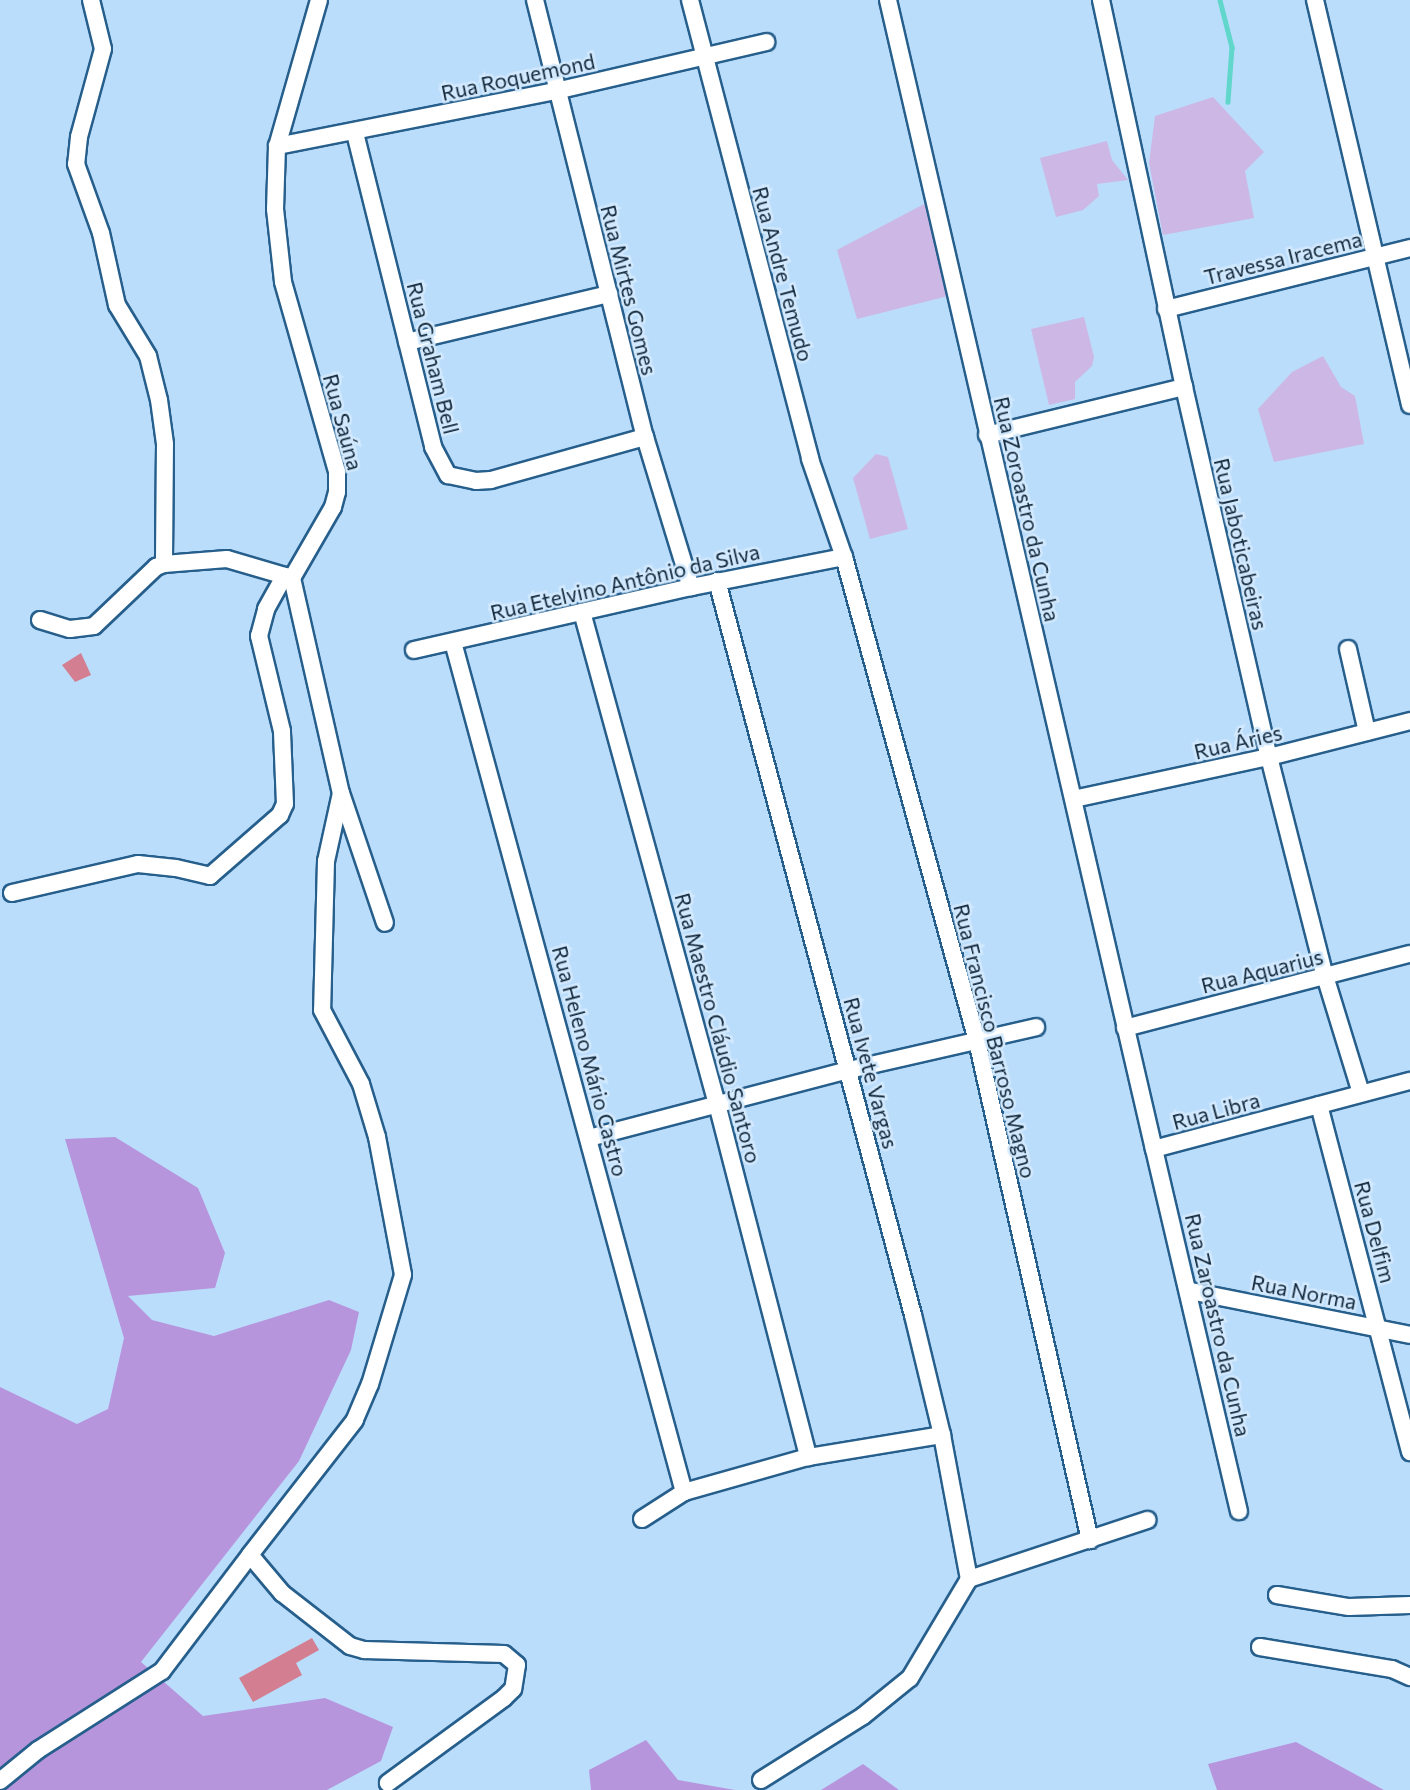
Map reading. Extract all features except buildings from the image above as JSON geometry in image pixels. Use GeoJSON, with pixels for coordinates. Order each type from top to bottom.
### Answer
{"type":"FeatureCollection","features":[{"type":"Feature","properties":{"kind":"street"},"geometry":{"type":"LineString","coordinates":[[91,0],[103,49],[77,144],[76,164],[101,233],[117,304],[148,356],[159,400],[165,444],[163,564]]}},
{"type":"Feature","properties":{"kind":"street","name":"Rua Saúna"},"geometry":{"type":"LineString","coordinates":[[12,893],[138,864],[165,866],[210,876],[280,815],[285,804],[282,731],[259,636],[266,609],[333,507],[338,480],[284,282],[275,209],[277,146],[319,0]]}},
{"type":"Feature","properties":{"kind":"street","name":"Rua Mirtes Gomes"},"geometry":{"type":"LineString","coordinates":[[535,0],[645,437],[691,587]]}},
{"type":"Feature","properties":{"kind":"street","name":"Rua Andre Temudo"},"geometry":{"type":"LineString","coordinates":[[690,0],[810,460],[844,557]]}},
{"type":"Feature","properties":{"kind":"street","name":"Rua Zoroastro da Cunha"},"geometry":{"type":"LineString","coordinates":[[888,0],[1125,1028]]}},
{"type":"Feature","properties":{"kind":"street","name":"Rua Jaboticabeiras"},"geometry":{"type":"LineString","coordinates":[[1101,0],[1166,309],[1269,757],[1325,976],[1361,1093]]}},
{"type":"Feature","properties":{"kind":"street"},"geometry":{"type":"LineString","coordinates":[[1315,0],[1410,405]]}},
{"type":"Feature","properties":{"kind":"street","name":"Rua Roquemond"},"geometry":{"type":"LineString","coordinates":[[277,146],[355,133],[556,91],[766,41]]}},
{"type":"Feature","properties":{"kind":"street","name":"Rua Graham Bell"},"geometry":{"type":"LineString","coordinates":[[355,133],[433,447],[448,475],[476,481],[500,478],[645,437]]}},
{"type":"Feature","properties":{"kind":"street","name":"Travessa Iracema"},"geometry":{"type":"LineString","coordinates":[[1166,309],[1410,248]]}},
{"type":"Feature","properties":{"kind":"street"},"geometry":{"type":"LineString","coordinates":[[407,342],[609,294]]}},
{"type":"Feature","properties":{"kind":"street"},"geometry":{"type":"LineString","coordinates":[[988,435],[1184,387]]}},
{"type":"Feature","properties":{"kind":"street","name":"Rua Etelvino Antônio da Silva"},"geometry":{"type":"LineString","coordinates":[[415,650],[717,581],[844,557]]}},
{"type":"Feature","properties":{"kind":"street","name":"Rua Francisco Barroso Magno"},"geometry":{"type":"LineString","coordinates":[[844,557],[977,1041],[1090,1539]]}},
{"type":"Feature","properties":{"kind":"street"},"geometry":{"type":"LineString","coordinates":[[40,620],[70,629],[94,626],[156,567],[163,564],[227,559],[288,577],[341,793],[385,923]]}},
{"type":"Feature","properties":{"kind":"street","name":"Rua Ivete Vargas"},"geometry":{"type":"LineString","coordinates":[[717,581],[849,1070],[942,1435],[969,1579]]}},
{"type":"Feature","properties":{"kind":"street","name":"Rua Maestro Cláudio Santoro"},"geometry":{"type":"LineString","coordinates":[[582,612],[718,1104],[808,1457]]}},
{"type":"Feature","properties":{"kind":"street","name":"Rua Heleno Mário Castro"},"geometry":{"type":"LineString","coordinates":[[453,642],[684,1492]]}},
{"type":"Feature","properties":{"kind":"street"},"geometry":{"type":"LineString","coordinates":[[1348,649],[1367,732]]}},
{"type":"Feature","properties":{"kind":"street","name":"Rua Áries"},"geometry":{"type":"LineString","coordinates":[[1074,799],[1269,757],[1410,721]]}},
{"type":"Feature","properties":{"kind":"street"},"geometry":{"type":"LineString","coordinates":[[0,1781],[38,1750],[162,1671],[355,1420],[370,1384],[403,1275],[377,1137],[360,1084],[322,1010],[326,861],[341,793]]}},
{"type":"Feature","properties":{"kind":"street","name":"Rua Aquarius"},"geometry":{"type":"LineString","coordinates":[[1125,1028],[1410,954]]}},
{"type":"Feature","properties":{"kind":"street"},"geometry":{"type":"LineString","coordinates":[[589,1139],[849,1070],[1036,1027]]}},
{"type":"Feature","properties":{"kind":"street","name":"Rua Libra"},"geometry":{"type":"LineString","coordinates":[[1125,1028],[1154,1149],[1410,1081]]}},
{"type":"Feature","properties":{"kind":"street","name":"Rua Delfim"},"geometry":{"type":"LineString","coordinates":[[1319,1105],[1410,1452]]}},
{"type":"Feature","properties":{"kind":"street","name":"Rua Zaroastro da Cunha"},"geometry":{"type":"LineString","coordinates":[[1154,1149],[1190,1291],[1239,1511]]}},
{"type":"Feature","properties":{"kind":"street","name":"Rua Norma"},"geometry":{"type":"LineString","coordinates":[[1190,1291],[1410,1335]]}},
{"type":"Feature","properties":{"kind":"street"},"geometry":{"type":"LineString","coordinates":[[642,1518],[684,1492],[808,1457],[942,1435]]}},
{"type":"Feature","properties":{"kind":"street"},"geometry":{"type":"LineString","coordinates":[[761,1780],[863,1716],[910,1678],[969,1579],[1147,1520]]}},
{"type":"Feature","properties":{"kind":"street"},"geometry":{"type":"LineString","coordinates":[[250,1555],[282,1593],[350,1646],[364,1650],[504,1654],[511,1657],[517,1665],[513,1689],[504,1698],[388,1783]]}},
{"type":"Feature","properties":{"kind":"street"},"geometry":{"type":"LineString","coordinates":[[1278,1595],[1349,1607],[1410,1605]]}},
{"type":"Feature","properties":{"kind":"street"},"geometry":{"type":"LineString","coordinates":[[1260,1647],[1392,1669],[1410,1677]]}},
{"type":"Feature","properties":{"kind":"shaded area"},"geometry":{"type":"Polygon","coordinates":[[[1213,97],[1264,152],[1245,171],[1254,218],[1163,235],[1149,163],[1155,116],[1213,97]]]}},
{"type":"Feature","properties":{"kind":"shaded area"},"geometry":{"type":"Polygon","coordinates":[[[1107,141],[1112,160],[1128,180],[1097,184],[1099,196],[1083,210],[1056,217],[1040,158],[1107,141]]]}},
{"type":"Feature","properties":{"kind":"shaded area"},"geometry":{"type":"Polygon","coordinates":[[[926,203],[948,296],[857,319],[837,250],[926,203]]]}},
{"type":"Feature","properties":{"kind":"shaded area"},"geometry":{"type":"Polygon","coordinates":[[[1084,317],[1094,357],[1092,366],[1075,382],[1075,399],[1049,405],[1031,329],[1084,317]]]}},
{"type":"Feature","properties":{"kind":"shaded area"},"geometry":{"type":"Polygon","coordinates":[[[1323,356],[1341,387],[1355,396],[1364,444],[1274,462],[1258,409],[1292,372],[1323,356]]]}},
{"type":"Feature","properties":{"kind":"shaded area"},"geometry":{"type":"Polygon","coordinates":[[[876,454],[888,457],[908,529],[870,539],[853,478],[876,454]]]}},
{"type":"Feature","properties":{"kind":"shaded area"},"geometry":{"type":"Polygon","coordinates":[[[115,1137],[198,1188],[225,1253],[215,1288],[128,1296],[152,1320],[214,1336],[329,1300],[359,1312],[351,1350],[299,1461],[141,1662],[203,1716],[325,1698],[393,1727],[381,1761],[327,1790],[0,1790],[0,1387],[77,1424],[108,1409],[124,1338],[65,1139],[115,1137]]]}},
{"type":"Feature","properties":{"kind":"shaded area"},"geometry":{"type":"Polygon","coordinates":[[[646,1740],[678,1780],[735,1790],[591,1790],[589,1770],[646,1740]]]}},
{"type":"Feature","properties":{"kind":"shaded area"},"geometry":{"type":"Polygon","coordinates":[[[1296,1742],[1384,1790],[1217,1790],[1208,1764],[1296,1742]]]}},
{"type":"Feature","properties":{"kind":"shaded area"},"geometry":{"type":"Polygon","coordinates":[[[863,1764],[899,1790],[821,1790],[863,1764]]]}},
{"type":"Feature","properties":{"kind":"waterway"},"geometry":{"type":"LineString","coordinates":[[1220,0],[1232,47],[1228,102]]}}]}
